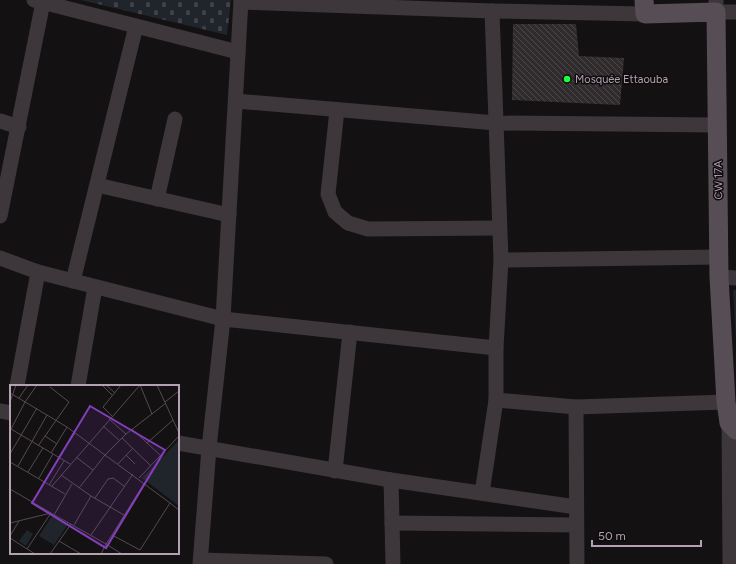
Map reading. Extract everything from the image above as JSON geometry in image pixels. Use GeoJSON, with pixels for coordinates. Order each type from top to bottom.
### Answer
{"type":"FeatureCollection","features":[{"type":"Feature","properties":{"kind":"main road"},"geometry":{"type":"LineString","coordinates":[[644,7],[716,6]]}},
{"type":"Feature","properties":{"kind":"main road","name":"CW 17A"},"geometry":{"type":"LineString","coordinates":[[716,6],[719,257],[728,278],[726,402],[734,425]]}},
{"type":"Feature","properties":{"kind":"street"},"geometry":{"type":"LineString","coordinates":[[0,216],[19,127],[39,1],[238,52]]}},
{"type":"Feature","properties":{"kind":"street"},"geometry":{"type":"LineString","coordinates":[[326,564],[200,562],[209,448],[223,319],[241,1],[492,11],[644,7]]}},
{"type":"Feature","properties":{"kind":"street"},"geometry":{"type":"LineString","coordinates":[[716,6],[736,12]]}},
{"type":"Feature","properties":{"kind":"street"},"geometry":{"type":"LineString","coordinates":[[482,494],[496,400],[496,348],[501,260],[492,11]]}},
{"type":"Feature","properties":{"kind":"street"},"geometry":{"type":"LineString","coordinates":[[73,281],[136,26]]}},
{"type":"Feature","properties":{"kind":"street"},"geometry":{"type":"LineString","coordinates":[[236,101],[496,123],[717,125]]}},
{"type":"Feature","properties":{"kind":"street"},"geometry":{"type":"LineString","coordinates":[[337,110],[328,194],[335,212],[348,223],[368,229],[499,228]]}},
{"type":"Feature","properties":{"kind":"street"},"geometry":{"type":"LineString","coordinates":[[157,199],[175,119]]}},
{"type":"Feature","properties":{"kind":"street"},"geometry":{"type":"LineString","coordinates":[[0,121],[19,127]]}},
{"type":"Feature","properties":{"kind":"street"},"geometry":{"type":"LineString","coordinates":[[97,185],[229,215]]}},
{"type":"Feature","properties":{"kind":"street"},"geometry":{"type":"LineString","coordinates":[[501,260],[719,257]]}},
{"type":"Feature","properties":{"kind":"street"},"geometry":{"type":"LineString","coordinates":[[0,258],[38,272],[223,319],[496,348]]}},
{"type":"Feature","properties":{"kind":"street"},"geometry":{"type":"LineString","coordinates":[[17,385],[38,272]]}},
{"type":"Feature","properties":{"kind":"street"},"geometry":{"type":"LineString","coordinates":[[78,385],[95,286]]}},
{"type":"Feature","properties":{"kind":"street"},"geometry":{"type":"LineString","coordinates":[[335,471],[350,332]]}},
{"type":"Feature","properties":{"kind":"street"},"geometry":{"type":"LineString","coordinates":[[496,400],[576,407],[726,402]]}},
{"type":"Feature","properties":{"kind":"street"},"geometry":{"type":"LineString","coordinates":[[576,407],[577,564]]}},
{"type":"Feature","properties":{"kind":"street"},"geometry":{"type":"LineString","coordinates":[[0,411],[10,413]]}},
{"type":"Feature","properties":{"kind":"street"},"geometry":{"type":"LineString","coordinates":[[730,564],[734,425]]}},
{"type":"Feature","properties":{"kind":"street"},"geometry":{"type":"LineString","coordinates":[[179,442],[335,471],[576,507]]}},
{"type":"Feature","properties":{"kind":"street"},"geometry":{"type":"LineString","coordinates":[[391,480],[392,564]]}},
{"type":"Feature","properties":{"kind":"street"},"geometry":{"type":"LineString","coordinates":[[392,523],[576,525]]}},
{"type":"Feature","properties":{"kind":"green space"},"geometry":{"type":"Polygon","coordinates":[[[81,0],[231,0],[227,35],[81,0]]]}},
{"type":"Feature","properties":{"kind":"green space"},"geometry":{"type":"Polygon","coordinates":[[[733,290],[736,290],[736,342],[733,290]]]}},
{"type":"Feature","properties":{"kind":"building","name":"Mosquée Ettaouba"},"geometry":{"type":"Polygon","coordinates":[[[513,24],[576,24],[579,56],[624,58],[620,105],[512,100],[513,24]]]}},
{"type":"Feature","properties":{"kind":"place","name":"Mosquée Ettaouba"},"geometry":{"type":"Point","coordinates":[567,79]}}]}
